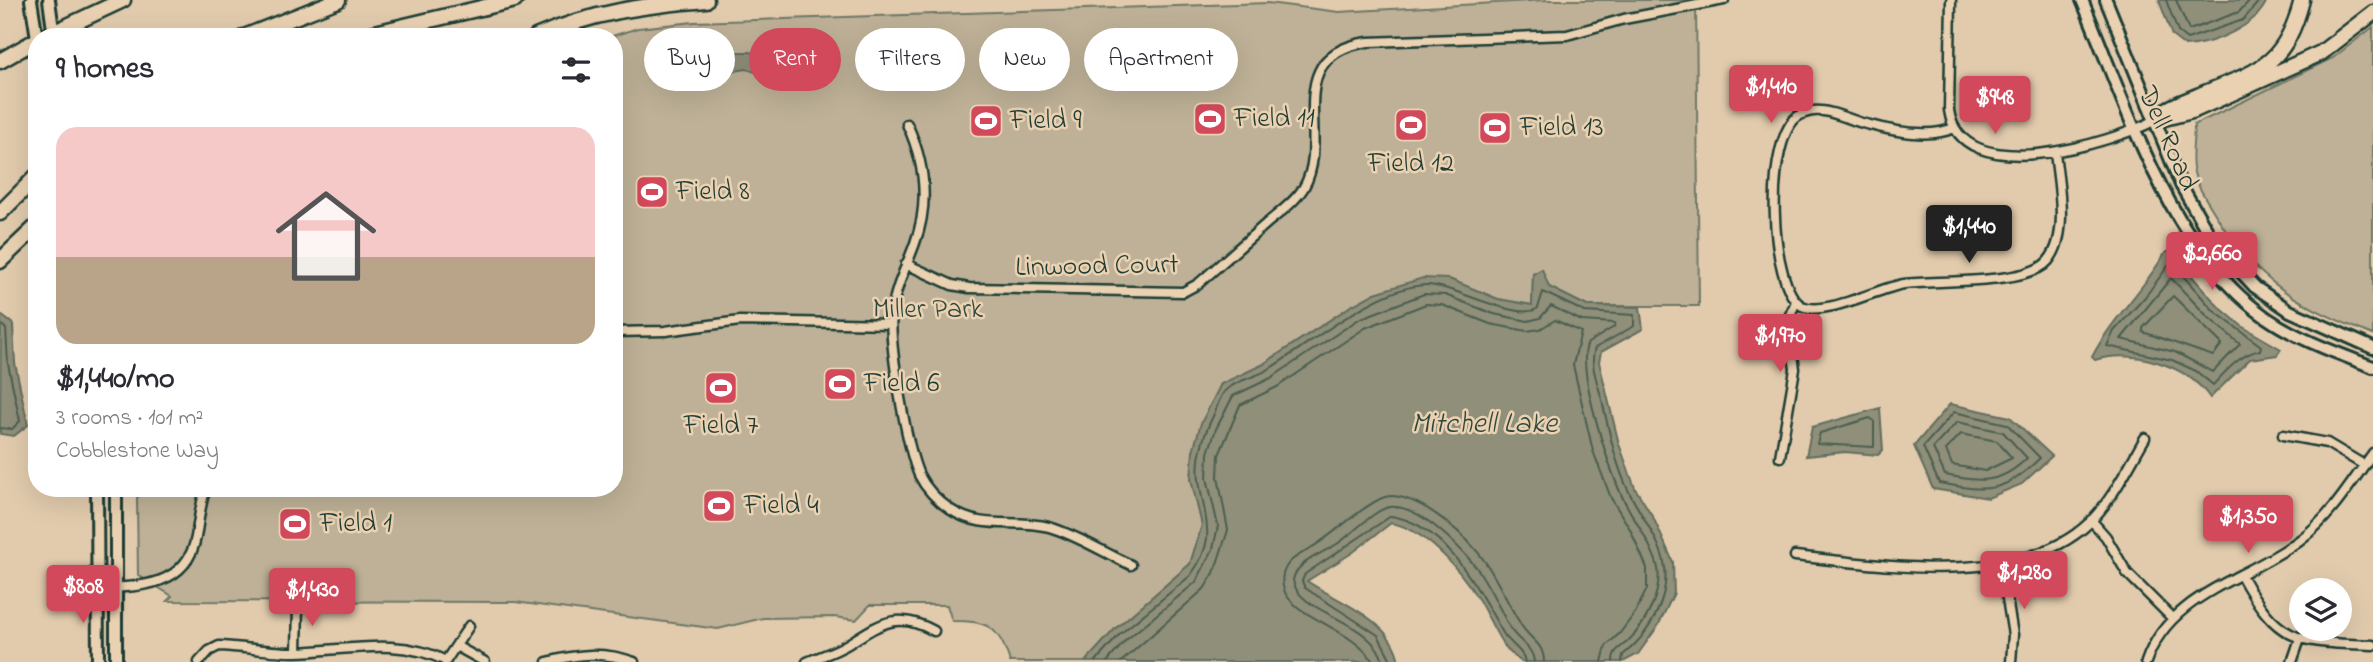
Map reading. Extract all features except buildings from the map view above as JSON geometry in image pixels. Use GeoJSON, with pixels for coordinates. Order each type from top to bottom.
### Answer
{"type":"FeatureCollection","features":[{"type":"Feature","properties":{"kind":"highway"},"geometry":{"type":"LineString","coordinates":[[65,28],[123,0]]}},
{"type":"Feature","properties":{"kind":"highway"},"geometry":{"type":"LineString","coordinates":[[267,28],[338,0]]}},
{"type":"Feature","properties":{"kind":"highway"},"geometry":{"type":"LineString","coordinates":[[396,28],[515,0]]}},
{"type":"Feature","properties":{"kind":"highway"},"geometry":{"type":"LineString","coordinates":[[560,28],[599,13],[642,5],[706,0]]}},
{"type":"Feature","properties":{"kind":"highway"},"geometry":{"type":"LineString","coordinates":[[2156,120],[2168,108],[2264,67],[2279,53],[2294,32],[2302,0]]}},
{"type":"Feature","properties":{"kind":"highway"},"geometry":{"type":"LineString","coordinates":[[2156,120],[2192,111],[2310,58],[2373,13]]}},
{"type":"Feature","properties":{"kind":"highway"},"geometry":{"type":"LineString","coordinates":[[0,61],[28,44]]}},
{"type":"Feature","properties":{"kind":"highway"},"geometry":{"type":"LineString","coordinates":[[0,213],[28,185]]}},
{"type":"Feature","properties":{"kind":"highway"},"geometry":{"type":"LineString","coordinates":[[0,262],[28,235]]}},
{"type":"Feature","properties":{"kind":"highway"},"geometry":{"type":"LineString","coordinates":[[0,262],[28,241]]}},
{"type":"Feature","properties":{"kind":"main road"},"geometry":{"type":"LineString","coordinates":[[31,0],[35,28]]}},
{"type":"Feature","properties":{"kind":"main road"},"geometry":{"type":"LineString","coordinates":[[49,0],[51,28]]}},
{"type":"Feature","properties":{"kind":"main road","name":"Dell Road"},"geometry":{"type":"LineString","coordinates":[[2082,0],[2180,223],[2202,258],[2244,300],[2285,329],[2373,367]]}},
{"type":"Feature","properties":{"kind":"main road","name":"Dell Road"},"geometry":{"type":"LineString","coordinates":[[2106,0],[2194,211],[2233,266],[2255,287],[2290,311],[2373,348]]}},
{"type":"Feature","properties":{"kind":"main road"},"geometry":{"type":"LineString","coordinates":[[97,497],[100,588],[98,662]]}},
{"type":"Feature","properties":{"kind":"main road"},"geometry":{"type":"LineString","coordinates":[[116,497],[116,662]]}},
{"type":"Feature","properties":{"kind":"street","name":"Linwood Court"},"geometry":{"type":"LineString","coordinates":[[906,264],[952,285],[969,288],[1183,292],[1198,284],[1301,192],[1310,170],[1312,99],[1316,79],[1326,62],[1342,49],[1368,42],[1567,35],[1624,19],[1724,0]]}},
{"type":"Feature","properties":{"kind":"street"},"geometry":{"type":"LineString","coordinates":[[1951,0],[1949,110],[1954,128],[1964,141],[1976,148],[2020,153],[2055,152],[2101,143],[2156,120]]}},
{"type":"Feature","properties":{"kind":"street"},"geometry":{"type":"LineString","coordinates":[[1954,128],[1931,134],[1867,125],[1821,110],[1810,111],[1790,123],[1781,144],[1773,212],[1787,285],[1796,302],[1814,309],[1894,286],[2021,275],[2041,267],[2054,251],[2059,225],[2055,152]]}},
{"type":"Feature","properties":{"kind":"street"},"geometry":{"type":"LineString","coordinates":[[907,124],[919,152],[925,191],[921,224],[897,287],[891,324],[914,462],[920,476],[934,495],[953,512],[976,521],[1051,527],[1130,565]]}},
{"type":"Feature","properties":{"kind":"street"},"geometry":{"type":"LineString","coordinates":[[1780,457],[1795,369],[1788,319],[1796,302]]}},
{"type":"Feature","properties":{"kind":"street"},"geometry":{"type":"LineString","coordinates":[[623,332],[665,331],[740,321],[891,324]]}},
{"type":"Feature","properties":{"kind":"street"},"geometry":{"type":"LineString","coordinates":[[2283,435],[2327,443],[2364,466]]}},
{"type":"Feature","properties":{"kind":"street"},"geometry":{"type":"LineString","coordinates":[[1795,556],[1917,567],[2001,562],[2052,548],[2091,520],[2114,491],[2145,438]]}},
{"type":"Feature","properties":{"kind":"street"},"geometry":{"type":"LineString","coordinates":[[2146,662],[2156,640],[2172,618],[2189,604],[2304,537],[2334,506],[2373,453]]}},
{"type":"Feature","properties":{"kind":"street"},"geometry":{"type":"LineString","coordinates":[[100,588],[157,584],[183,566],[193,550],[204,497]]}},
{"type":"Feature","properties":{"kind":"street"},"geometry":{"type":"LineString","coordinates":[[2091,520],[2106,537],[2127,573],[2172,618]]}},
{"type":"Feature","properties":{"kind":"street"},"geometry":{"type":"LineString","coordinates":[[2001,562],[2013,635],[2011,662]]}},
{"type":"Feature","properties":{"kind":"street"},"geometry":{"type":"LineString","coordinates":[[2241,575],[2264,614],[2289,634]]}},
{"type":"Feature","properties":{"kind":"street"},"geometry":{"type":"LineString","coordinates":[[297,652],[298,604]]}},
{"type":"Feature","properties":{"kind":"street"},"geometry":{"type":"LineString","coordinates":[[807,662],[839,649],[877,625],[891,621],[907,620],[934,631]]}},
{"type":"Feature","properties":{"kind":"street"},"geometry":{"type":"LineString","coordinates":[[200,662],[209,651],[219,646],[297,652],[368,645],[430,653],[446,662],[469,626]]}},
{"type":"Feature","properties":{"kind":"street"},"geometry":{"type":"LineString","coordinates":[[2292,662],[2299,641]]}},
{"type":"Feature","properties":{"kind":"street"},"geometry":{"type":"LineString","coordinates":[[2324,641],[2373,645]]}},
{"type":"Feature","properties":{"kind":"street"},"geometry":{"type":"LineString","coordinates":[[456,646],[485,662]]}},
{"type":"Feature","properties":{"kind":"street"},"geometry":{"type":"LineString","coordinates":[[547,662],[587,653],[610,655],[634,662]]}},
{"type":"Feature","properties":{"kind":"green space","name":"Miller Park"},"geometry":{"type":"Polygon","coordinates":[[[1547,0],[1696,0],[1699,306],[1587,306],[1549,287],[1533,274],[1532,305],[1498,299],[1449,279],[1351,306],[1262,365],[1220,385],[1191,479],[1202,525],[1190,564],[1115,629],[1085,662],[1010,662],[996,633],[983,624],[952,621],[947,605],[870,605],[856,620],[834,617],[763,618],[718,629],[515,602],[167,601],[172,596],[138,575],[138,497],[623,497],[623,33],[638,28],[694,22],[1268,3],[1339,12],[1547,0]]]}},
{"type":"Feature","properties":{"kind":"green space"},"geometry":{"type":"Polygon","coordinates":[[[2373,27],[2373,335],[2303,303],[2284,291],[2248,260],[2203,194],[2192,158],[2194,125],[2333,58],[2373,27]]]}},
{"type":"Feature","properties":{"kind":"water"},"geometry":{"type":"Polygon","coordinates":[[[2159,0],[2267,0],[2262,9],[2244,26],[2220,38],[2185,46],[2172,36],[2159,0]]]}},
{"type":"Feature","properties":{"kind":"water"},"geometry":{"type":"Polygon","coordinates":[[[735,52],[749,52],[749,70],[735,71],[735,52]]]}},
{"type":"Feature","properties":{"kind":"water"},"geometry":{"type":"Polygon","coordinates":[[[2170,251],[2218,306],[2243,327],[2281,349],[2277,355],[2250,359],[2210,398],[2188,377],[2158,363],[2142,358],[2110,357],[2095,360],[2092,357],[2109,329],[2165,253],[2170,251]]]}},
{"type":"Feature","properties":{"kind":"water","name":"Mitchell Lake"},"geometry":{"type":"Polygon","coordinates":[[[1542,269],[1549,287],[1587,306],[1640,307],[1643,329],[1601,352],[1599,362],[1619,444],[1635,488],[1653,517],[1673,562],[1674,593],[1658,626],[1638,654],[1623,662],[1523,662],[1506,648],[1480,602],[1447,559],[1420,536],[1391,523],[1352,553],[1307,581],[1375,623],[1394,647],[1399,662],[1085,662],[1115,629],[1190,564],[1202,525],[1191,479],[1193,451],[1201,423],[1221,384],[1262,365],[1375,293],[1423,278],[1449,279],[1498,299],[1532,305],[1533,274],[1542,269]]]}},
{"type":"Feature","properties":{"kind":"water"},"geometry":{"type":"Polygon","coordinates":[[[1,315],[13,324],[15,363],[28,425],[14,436],[0,434],[1,315]]]}},
{"type":"Feature","properties":{"kind":"water"},"geometry":{"type":"Polygon","coordinates":[[[1950,404],[2010,417],[2052,456],[2022,484],[1988,498],[1933,489],[1914,446],[1950,404]]]}},
{"type":"Feature","properties":{"kind":"water"},"geometry":{"type":"Polygon","coordinates":[[[1880,408],[1883,450],[1878,455],[1845,452],[1806,456],[1812,427],[1880,408]]]}},
{"type":"Feature","properties":{"kind":"place","name":"Field 11"},"geometry":{"type":"Point","coordinates":[1210,119]}},
{"type":"Feature","properties":{"kind":"place","name":"Field 9"},"geometry":{"type":"Point","coordinates":[986,121]}},
{"type":"Feature","properties":{"kind":"place","name":"Field 12"},"geometry":{"type":"Point","coordinates":[1411,125]}},
{"type":"Feature","properties":{"kind":"place","name":"Field 13"},"geometry":{"type":"Point","coordinates":[1495,128]}},
{"type":"Feature","properties":{"kind":"place","name":"Field 8"},"geometry":{"type":"Point","coordinates":[652,192]}},
{"type":"Feature","properties":{"kind":"place","name":"Field 6"},"geometry":{"type":"Point","coordinates":[840,384]}},
{"type":"Feature","properties":{"kind":"place","name":"Field 7"},"geometry":{"type":"Point","coordinates":[721,388]}},
{"type":"Feature","properties":{"kind":"place","name":"Field 4"},"geometry":{"type":"Point","coordinates":[719,506]}},
{"type":"Feature","properties":{"kind":"place","name":"Field 1"},"geometry":{"type":"Point","coordinates":[295,524]}}]}
